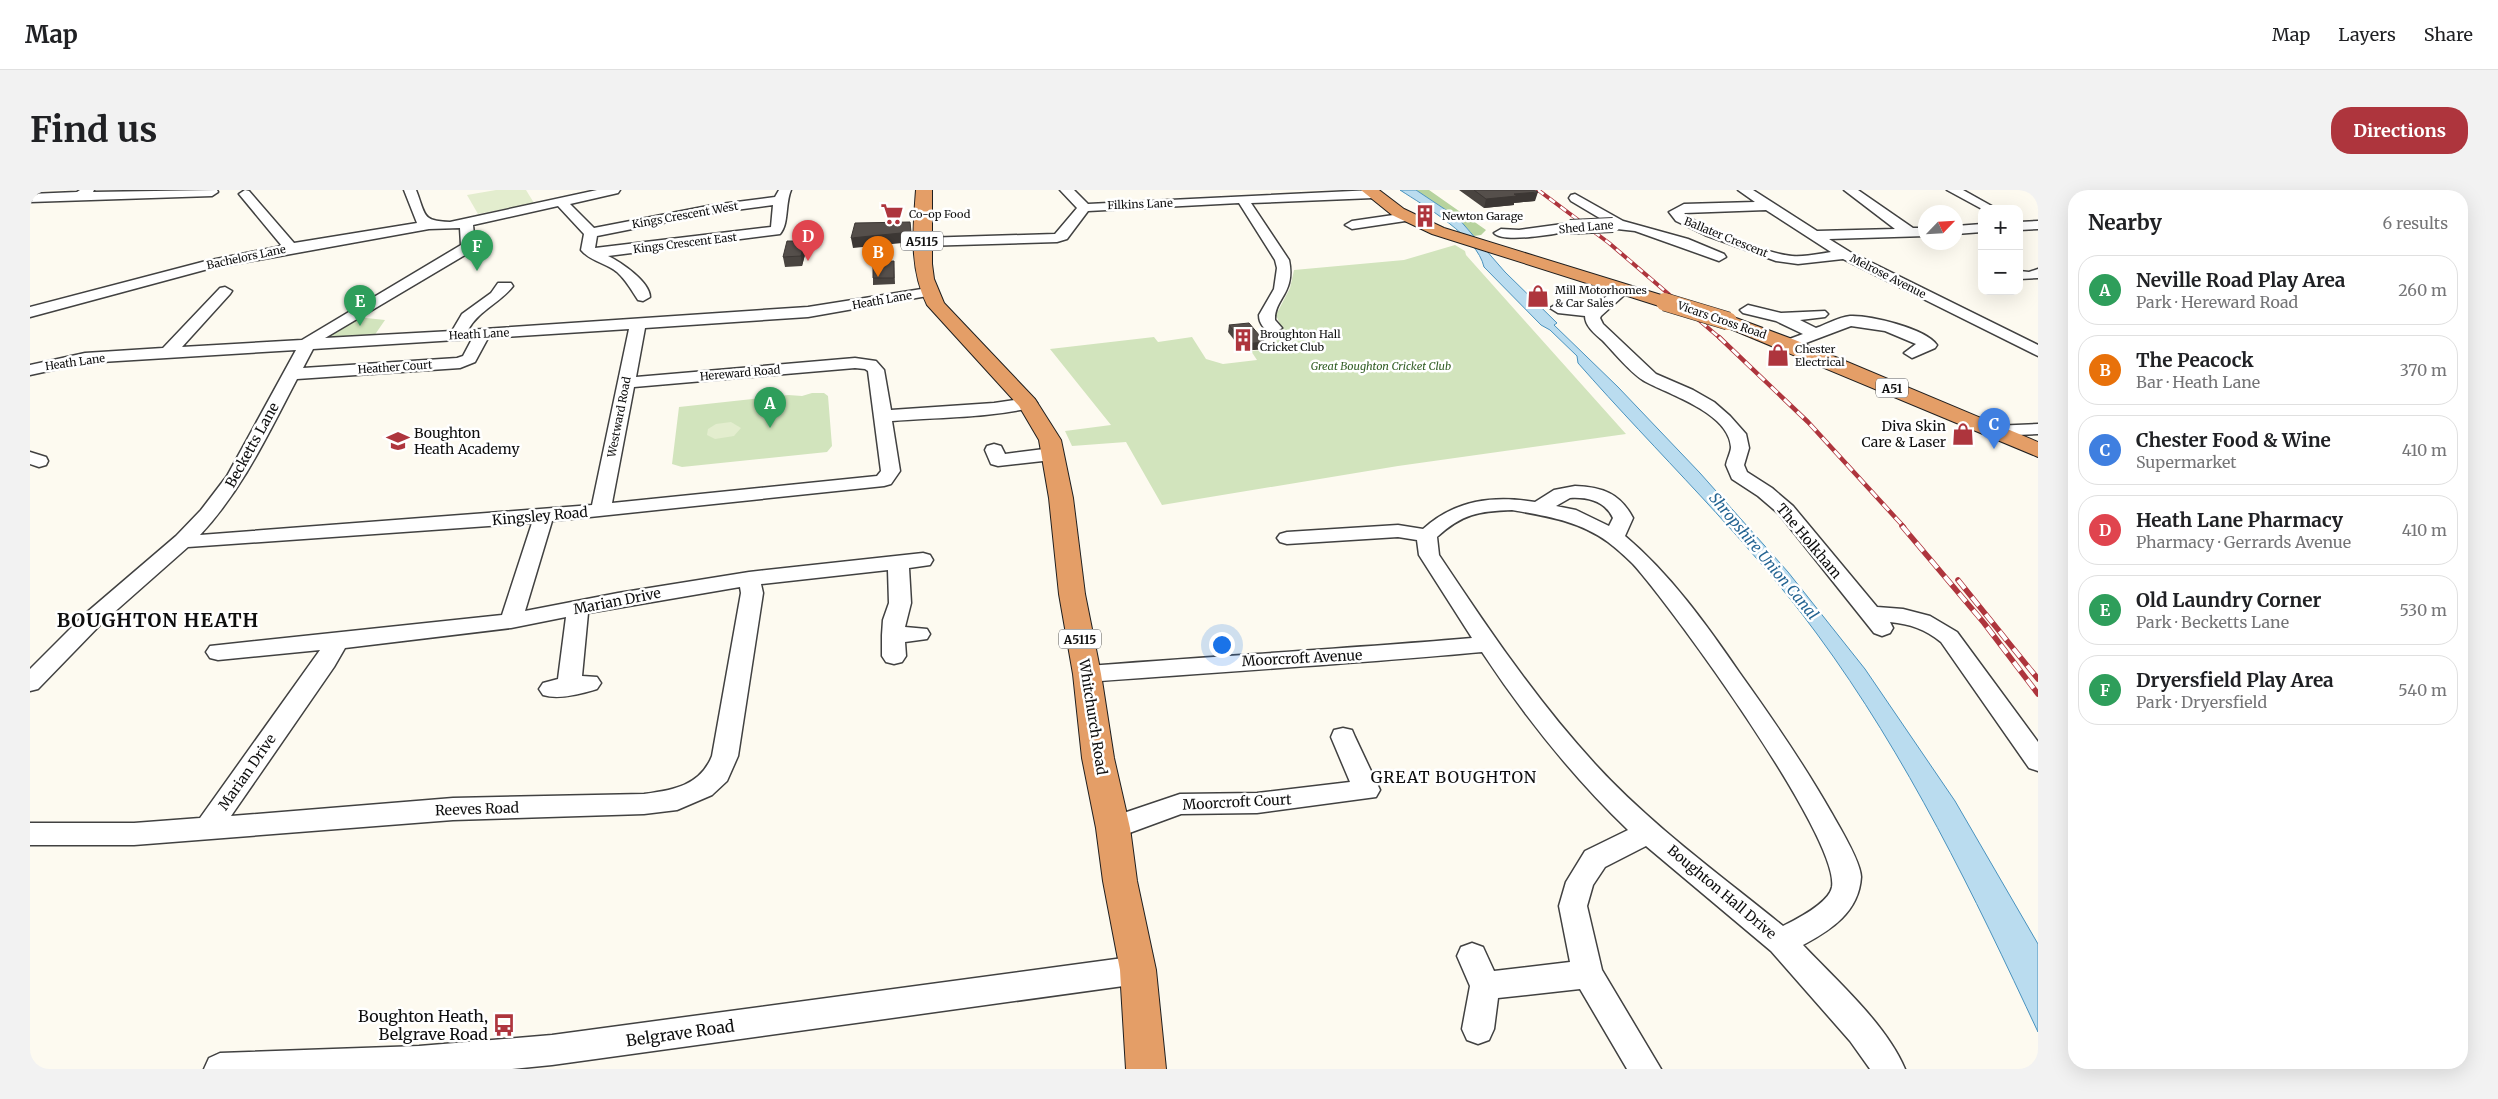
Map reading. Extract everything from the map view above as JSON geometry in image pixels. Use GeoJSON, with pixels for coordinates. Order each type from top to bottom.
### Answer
{"type":"FeatureCollection","features":[{"type":"Feature","properties":{"kind":"highway","name":"A5115"},"geometry":{"type":"LineString","coordinates":[[924,190],[922,242],[928,292]]}},
{"type":"Feature","properties":{"kind":"highway","name":"A51"},"geometry":{"type":"LineString","coordinates":[[1371,192],[1407,217]]}},
{"type":"Feature","properties":{"kind":"highway","name":"Vicars Cross Road"},"geometry":{"type":"LineString","coordinates":[[1407,217],[1481,245],[1728,321],[1790,344],[2038,450]]}},
{"type":"Feature","properties":{"kind":"highway","name":"Whitchurch Road"},"geometry":{"type":"LineString","coordinates":[[928,292],[936,305],[1028,403],[1050,440],[1061,498],[1072,594],[1088,674],[1098,758],[1114,828],[1120,881],[1138,970],[1146,1069]]}},
{"type":"Feature","properties":{"kind":"street"},"geometry":{"type":"LineString","coordinates":[[410,190],[421,220],[429,225]]}},
{"type":"Feature","properties":{"kind":"street","name":"Bachelors Lane"},"geometry":{"type":"LineString","coordinates":[[30,312],[154,278],[292,248],[429,225],[450,226],[614,190]]}},
{"type":"Feature","properties":{"kind":"street"},"geometry":{"type":"LineString","coordinates":[[922,242],[978,235],[1057,238],[1062,236],[1084,208],[1081,202],[1066,190]]}},
{"type":"Feature","properties":{"kind":"street","name":"Melrose Avenue"},"geometry":{"type":"LineString","coordinates":[[1744,190],[1845,255],[2038,351]]}},
{"type":"Feature","properties":{"kind":"street"},"geometry":{"type":"LineString","coordinates":[[1850,190],[1887,218],[1911,233]]}},
{"type":"Feature","properties":{"kind":"street"},"geometry":{"type":"LineString","coordinates":[[1953,190],[1983,205]]}},
{"type":"Feature","properties":{"kind":"street"},"geometry":{"type":"LineString","coordinates":[[30,198],[84,193],[212,192]]}},
{"type":"Feature","properties":{"kind":"street","name":"Filkins Lane"},"geometry":{"type":"LineString","coordinates":[[1084,208],[1220,196],[1243,200],[1371,192]]}},
{"type":"Feature","properties":{"kind":"street"},"geometry":{"type":"LineString","coordinates":[[245,194],[292,248]]}},
{"type":"Feature","properties":{"kind":"street","name":"Kings Crescent East"},"geometry":{"type":"LineString","coordinates":[[595,256],[604,252],[775,231],[778,228],[782,195]]}},
{"type":"Feature","properties":{"kind":"street","name":"Kings Crescent West"},"geometry":{"type":"LineString","coordinates":[[591,233],[782,195]]}},
{"type":"Feature","properties":{"kind":"street","name":"Shed Lane"},"geometry":{"type":"LineString","coordinates":[[1575,198],[1616,224]]}},
{"type":"Feature","properties":{"kind":"street"},"geometry":{"type":"LineString","coordinates":[[1243,200],[1282,260],[1285,269],[1283,287],[1267,315],[1268,321],[1274,328]]}},
{"type":"Feature","properties":{"kind":"street"},"geometry":{"type":"LineString","coordinates":[[561,202],[591,233],[588,250],[595,256],[622,269],[638,295]]}},
{"type":"Feature","properties":{"kind":"street","name":"Ballater Crescent"},"geometry":{"type":"LineString","coordinates":[[1768,206],[1689,208],[1675,212],[1679,218],[1712,233],[1776,257],[1796,260],[1845,255]]}},
{"type":"Feature","properties":{"kind":"street"},"geometry":{"type":"LineString","coordinates":[[1360,226],[1407,217]]}},
{"type":"Feature","properties":{"kind":"street"},"geometry":{"type":"LineString","coordinates":[[2024,223],[2038,217]]}},
{"type":"Feature","properties":{"kind":"street","name":"Becketts Lane"},"geometry":{"type":"LineString","coordinates":[[30,683],[94,618],[183,540],[208,514],[236,477],[305,345],[318,333],[465,249],[468,246],[466,223]]}},
{"type":"Feature","properties":{"kind":"street"},"geometry":{"type":"LineString","coordinates":[[1616,224],[1639,228],[1666,240],[1683,242],[1719,257]]}},
{"type":"Feature","properties":{"kind":"street","name":"Shed Lane"},"geometry":{"type":"LineString","coordinates":[[1500,233],[1519,234],[1570,227],[1616,224]]}},
{"type":"Feature","properties":{"kind":"street"},"geometry":{"type":"LineString","coordinates":[[1963,229],[1978,228]]}},
{"type":"Feature","properties":{"kind":"street"},"geometry":{"type":"LineString","coordinates":[[1813,236],[1918,233]]}},
{"type":"Feature","properties":{"kind":"street"},"geometry":{"type":"LineString","coordinates":[[457,335],[467,317],[497,296],[504,286]]}},
{"type":"Feature","properties":{"kind":"street"},"geometry":{"type":"LineString","coordinates":[[1558,308],[1595,313],[1624,290]]}},
{"type":"Feature","properties":{"kind":"street"},"geometry":{"type":"LineString","coordinates":[[168,353],[225,291]]}},
{"type":"Feature","properties":{"kind":"street","name":"Heath Lane"},"geometry":{"type":"LineString","coordinates":[[30,370],[85,358],[808,312],[928,292]]}},
{"type":"Feature","properties":{"kind":"street"},"geometry":{"type":"LineString","coordinates":[[1748,310],[1781,317],[1816,334]]}},
{"type":"Feature","properties":{"kind":"street","name":"The Holkham"},"geometry":{"type":"LineString","coordinates":[[1595,313],[1592,318],[1596,326],[1650,378],[1687,394],[1708,406],[1737,434],[1740,448],[1735,465],[1739,474],[1765,492],[1786,510],[1876,621],[1920,618],[1949,636],[2038,761]]}},
{"type":"Feature","properties":{"kind":"street"},"geometry":{"type":"LineString","coordinates":[[1781,317],[1820,314]]}},
{"type":"Feature","properties":{"kind":"street"},"geometry":{"type":"LineString","coordinates":[[1790,344],[1850,321],[1872,322],[1929,345],[1912,353]]}},
{"type":"Feature","properties":{"kind":"street","name":"Westward Road"},"geometry":{"type":"LineString","coordinates":[[601,510],[638,324]]}},
{"type":"Feature","properties":{"kind":"street","name":"Heather Court"},"geometry":{"type":"LineString","coordinates":[[291,374],[460,363],[469,359],[482,334]]}},
{"type":"Feature","properties":{"kind":"street","name":"Hereward Road"},"geometry":{"type":"LineString","coordinates":[[625,383],[855,363],[870,364],[876,370],[883,416]]}},
{"type":"Feature","properties":{"kind":"street"},"geometry":{"type":"LineString","coordinates":[[883,416],[994,408],[1028,403]]}},
{"type":"Feature","properties":{"kind":"street","name":"Kingsley Road"},"geometry":{"type":"LineString","coordinates":[[183,540],[197,541],[544,516],[870,483],[884,480],[891,472],[883,416]]}},
{"type":"Feature","properties":{"kind":"street"},"geometry":{"type":"LineString","coordinates":[[1994,431],[2038,429]]}},
{"type":"Feature","properties":{"kind":"street"},"geometry":{"type":"LineString","coordinates":[[994,450],[998,460],[1052,454]]}},
{"type":"Feature","properties":{"kind":"street","name":"Boughton Hall Drive"},"geometry":{"type":"LineString","coordinates":[[1512,504],[1541,507],[1569,514],[1614,537],[1640,559],[1699,631],[1790,764],[1835,844],[1847,874],[1845,894],[1820,922],[1781,942],[1650,832],[1603,788],[1563,745],[1487,644],[1429,555],[1428,536],[1445,519],[1466,508],[1512,504]]}},
{"type":"Feature","properties":{"kind":"street"},"geometry":{"type":"LineString","coordinates":[[511,621],[544,516]]}},
{"type":"Feature","properties":{"kind":"street"},"geometry":{"type":"LineString","coordinates":[[1287,538],[1398,531],[1428,536]]}},
{"type":"Feature","properties":{"kind":"street","name":"Marian Drive"},"geometry":{"type":"LineString","coordinates":[[217,652],[337,641],[511,621],[618,600],[749,579],[923,560]]}},
{"type":"Feature","properties":{"kind":"street"},"geometry":{"type":"LineString","coordinates":[[898,562],[900,603],[894,620],[893,646],[919,634]]}},
{"type":"Feature","properties":{"kind":"street","name":"Reeves Road"},"geometry":{"type":"LineString","coordinates":[[30,834],[134,834],[453,808],[644,804],[677,800],[703,788],[718,774],[725,756],[752,593],[749,579]]}},
{"type":"Feature","properties":{"kind":"street"},"geometry":{"type":"LineString","coordinates":[[569,686],[578,608]]}},
{"type":"Feature","properties":{"kind":"street","name":"Marian Drive"},"geometry":{"type":"LineString","coordinates":[[208,828],[326,661],[337,641]]}},
{"type":"Feature","properties":{"kind":"street","name":"Moorcroft Avenue"},"geometry":{"type":"LineString","coordinates":[[1088,674],[1487,644]]}},
{"type":"Feature","properties":{"kind":"street","name":"Moorcroft Court"},"geometry":{"type":"LineString","coordinates":[[1114,828],[1180,804],[1257,804],[1367,790],[1343,738]]}},
{"type":"Feature","properties":{"kind":"street"},"geometry":{"type":"LineString","coordinates":[[1644,1069],[1588,974],[1573,906],[1580,882],[1595,859],[1650,832]]}},
{"type":"Feature","properties":{"kind":"street"},"geometry":{"type":"LineString","coordinates":[[1781,942],[1861,1030],[1889,1069]]}},
{"type":"Feature","properties":{"kind":"street"},"geometry":{"type":"LineString","coordinates":[[1472,956],[1485,986],[1478,1029]]}},
{"type":"Feature","properties":{"kind":"street","name":"Belgrave Road"},"geometry":{"type":"LineString","coordinates":[[220,1069],[419,1062],[552,1050],[1138,970]]}},
{"type":"Feature","properties":{"kind":"street"},"geometry":{"type":"LineString","coordinates":[[1485,986],[1588,974]]}},
{"type":"Feature","properties":{"kind":"green space"},"geometry":{"type":"Polygon","coordinates":[[[496,190],[526,190],[534,203],[478,214],[467,195],[496,190]]]}},
{"type":"Feature","properties":{"kind":"green space"},"geometry":{"type":"Polygon","coordinates":[[[1416,190],[1429,190],[1486,230],[1481,235],[1474,236],[1458,218],[1416,190]]]}},
{"type":"Feature","properties":{"kind":"green space","name":"Great Boughton Cricket Club"},"geometry":{"type":"Polygon","coordinates":[[[1455,245],[1465,251],[1466,255],[1626,434],[1398,466],[1162,505],[1126,442],[1072,446],[1065,431],[1111,425],[1050,349],[1154,337],[1158,342],[1192,337],[1206,359],[1223,364],[1257,360],[1251,351],[1266,350],[1261,343],[1276,342],[1271,331],[1282,329],[1276,315],[1290,288],[1294,270],[1404,260],[1455,245]]]}},
{"type":"Feature","properties":{"kind":"green space"},"geometry":{"type":"Polygon","coordinates":[[[357,317],[385,320],[374,336],[330,339],[328,333],[357,317]]]}},
{"type":"Feature","properties":{"kind":"green space"},"geometry":{"type":"Polygon","coordinates":[[[812,393],[824,393],[828,396],[832,446],[827,452],[682,467],[672,464],[679,407],[788,395],[802,396],[812,393]]]}},
{"type":"Feature","properties":{"kind":"green space"},"geometry":{"type":"Polygon","coordinates":[[[731,422],[741,428],[734,436],[715,439],[707,435],[708,429],[716,424],[731,422]]]}},
{"type":"Feature","properties":{"kind":"water","name":"Shropshire Union Canal"},"geometry":{"type":"Polygon","coordinates":[[[1400,190],[1416,190],[1458,218],[1505,272],[1557,323],[1554,325],[1618,387],[1700,473],[1788,572],[1865,669],[1955,801],[2038,944],[2038,1032],[1964,878],[1910,777],[1850,681],[1790,598],[1731,529],[1578,363],[1577,356],[1550,330],[1541,325],[1484,267],[1472,244],[1449,223],[1400,190]]]}},
{"type":"Feature","properties":{"kind":"building"},"geometry":{"type":"Polygon","coordinates":[[[1474,190],[1534,190],[1538,192],[1486,199],[1474,190]]]}},
{"type":"Feature","properties":{"kind":"building"},"geometry":{"type":"Polygon","coordinates":[[[910,222],[911,232],[851,238],[855,223],[910,222]]]}},
{"type":"Feature","properties":{"kind":"building"},"geometry":{"type":"Polygon","coordinates":[[[787,241],[804,241],[801,256],[783,257],[787,241]]]}},
{"type":"Feature","properties":{"kind":"building"},"geometry":{"type":"Polygon","coordinates":[[[894,261],[894,278],[873,278],[873,262],[894,261]]]}},
{"type":"Feature","properties":{"kind":"building"},"geometry":{"type":"Polygon","coordinates":[[[1249,323],[1265,342],[1244,344],[1229,325],[1249,323]]]}},
{"type":"Feature","properties":{"kind":"railway"},"geometry":{"type":"LineString","coordinates":[[1538,190],[1609,243],[1721,339]]}},
{"type":"Feature","properties":{"kind":"railway"},"geometry":{"type":"LineString","coordinates":[[1719,337],[1808,422],[1904,527]]}},
{"type":"Feature","properties":{"kind":"railway"},"geometry":{"type":"LineString","coordinates":[[1902,526],[1984,623],[2038,694]]}},
{"type":"Feature","properties":{"kind":"railway"},"geometry":{"type":"LineString","coordinates":[[1958,580],[2038,679]]}},
{"type":"Feature","properties":{"kind":"place","name":"Co-op Food"},"geometry":{"type":"Point","coordinates":[892,214]}},
{"type":"Feature","properties":{"kind":"place","name":"Newton Garage"},"geometry":{"type":"Point","coordinates":[1425,216]}},
{"type":"Feature","properties":{"kind":"place","name":"Heath Lane Pharmacy"},"geometry":{"type":"Point","coordinates":[808,261]}},
{"type":"Feature","properties":{"kind":"place","name":"Dryersfield Play Area"},"geometry":{"type":"Point","coordinates":[477,271]}},
{"type":"Feature","properties":{"kind":"place","name":"The Peacock"},"geometry":{"type":"Point","coordinates":[878,277]}},
{"type":"Feature","properties":{"kind":"place","name":"Mill Motorhomes & Car Sales"},"geometry":{"type":"Point","coordinates":[1538,296]}},
{"type":"Feature","properties":{"kind":"place","name":"Old Laundry Corner"},"geometry":{"type":"Point","coordinates":[360,326]}},
{"type":"Feature","properties":{"kind":"place","name":"Broughton Hall Cricket Club"},"geometry":{"type":"Point","coordinates":[1243,340]}},
{"type":"Feature","properties":{"kind":"place","name":"Chester Electrical"},"geometry":{"type":"Point","coordinates":[1778,355]}},
{"type":"Feature","properties":{"kind":"place","name":"Neville Road Play Area"},"geometry":{"type":"Point","coordinates":[770,428]}},
{"type":"Feature","properties":{"kind":"place","name":"Diva Skin Care & Laser"},"geometry":{"type":"Point","coordinates":[1963,434]}},
{"type":"Feature","properties":{"kind":"place","name":"Boughton Heath Academy"},"geometry":{"type":"Point","coordinates":[398,441]}},
{"type":"Feature","properties":{"kind":"place","name":"Chester Food & Wine"},"geometry":{"type":"Point","coordinates":[1994,449]}},
{"type":"Feature","properties":{"kind":"place","name":"Boughton Heath, Belgrave Road"},"geometry":{"type":"Point","coordinates":[504,1025]}},
{"type":"Feature","properties":{"kind":"district","name":"BOUGHTON HEATH"},"geometry":{"type":"Point","coordinates":[158,620]}},
{"type":"Feature","properties":{"kind":"district","name":"GREAT BOUGHTON"},"geometry":{"type":"Point","coordinates":[1454,777]}}]}
